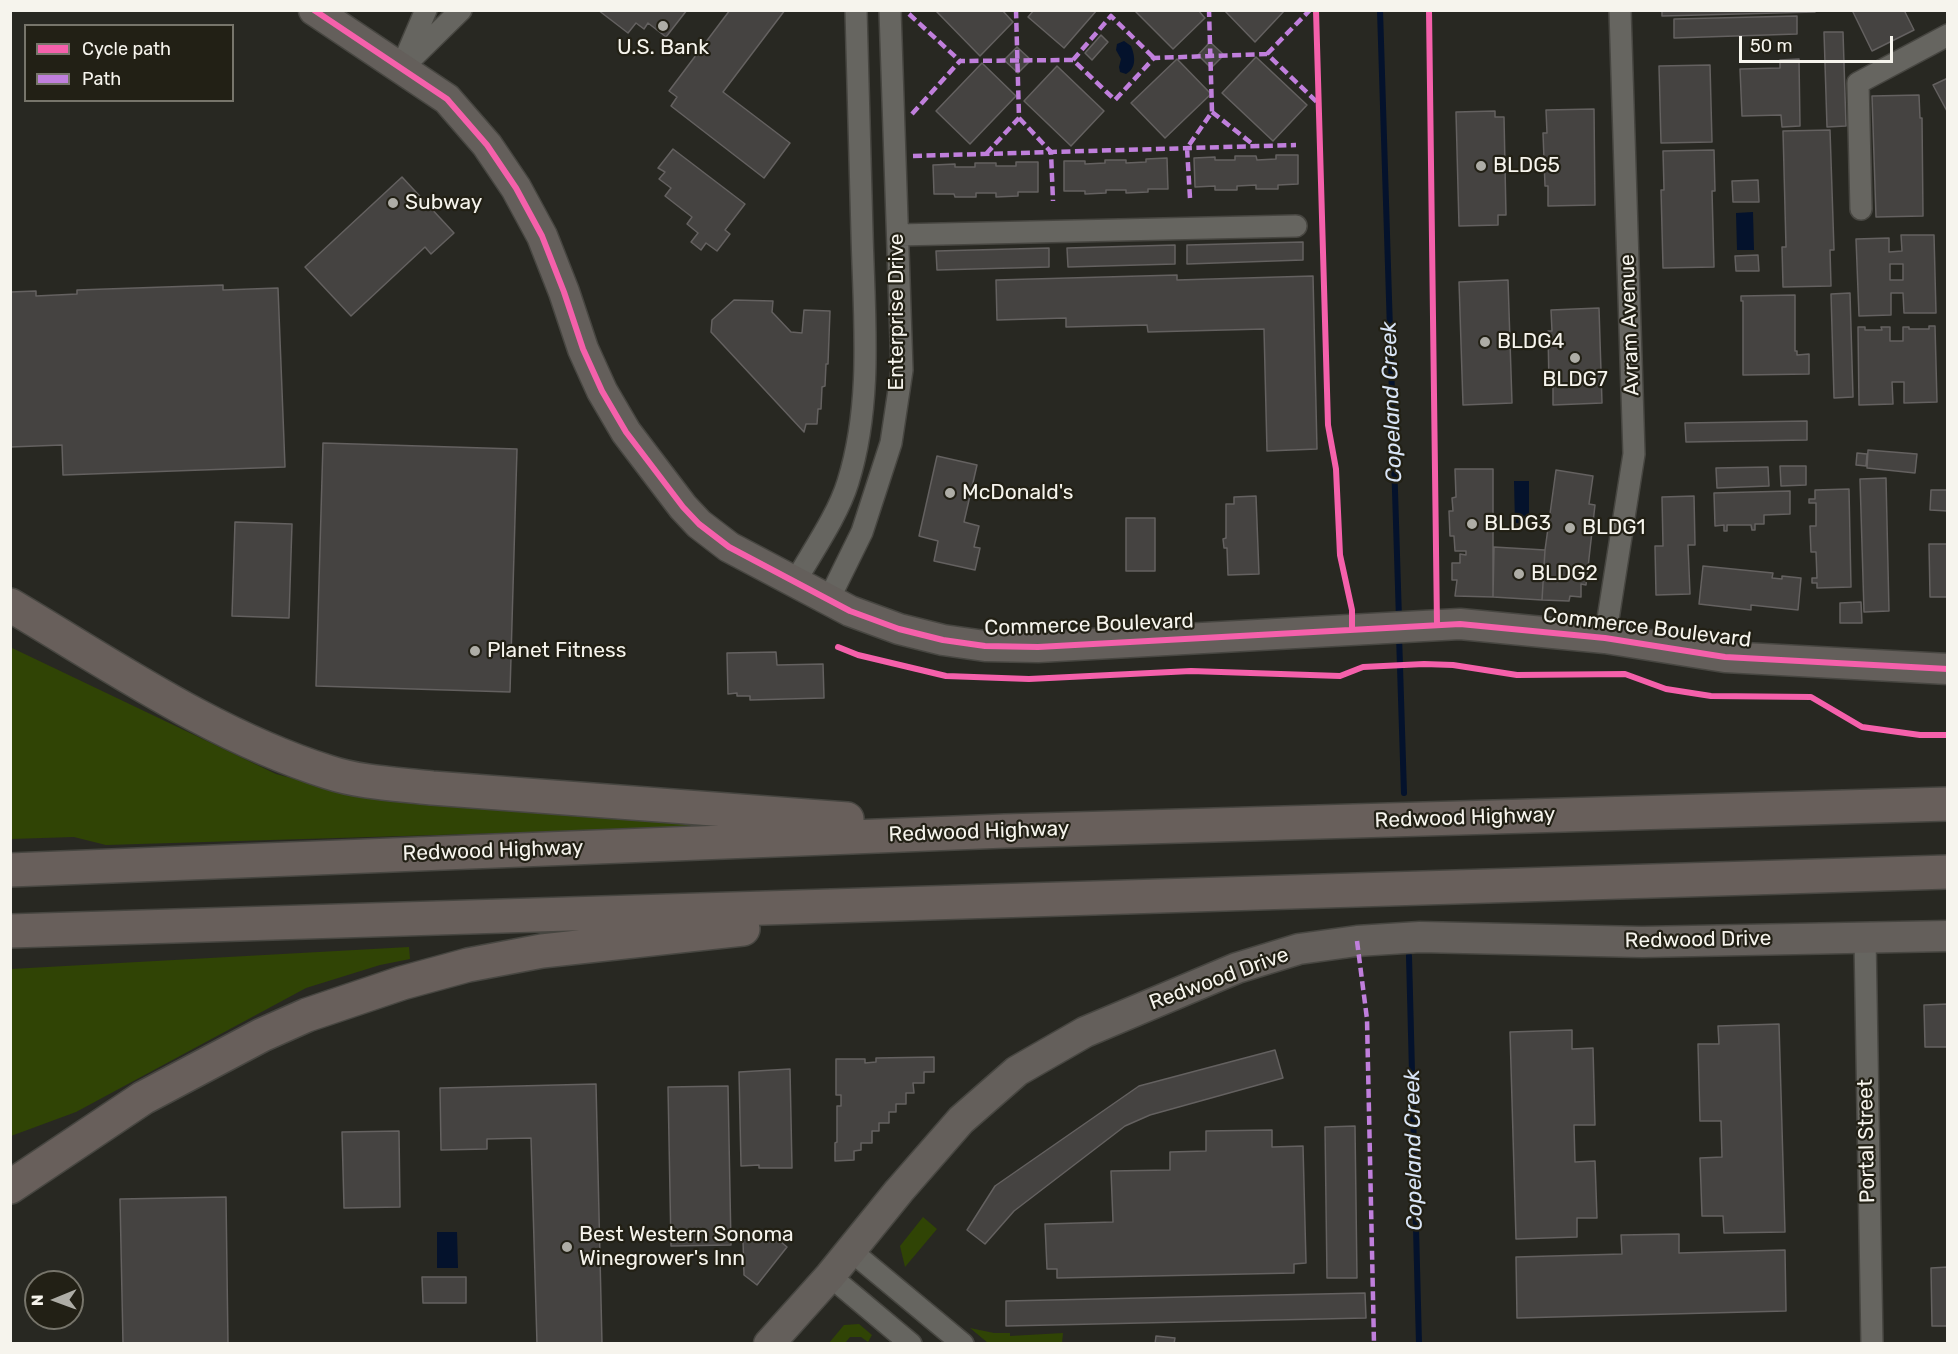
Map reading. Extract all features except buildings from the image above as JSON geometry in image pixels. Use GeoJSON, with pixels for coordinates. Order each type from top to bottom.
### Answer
{"type":"FeatureCollection","features":[{"type":"Feature","properties":{"kind":"highway"},"geometry":{"type":"LineString","coordinates":[[10,605],[204,720],[253,744],[330,773],[374,782],[432,788],[1005,831]]}},
{"type":"Feature","properties":{"kind":"highway","name":"Redwood Highway"},"geometry":{"type":"LineString","coordinates":[[10,870],[1005,831],[1947,804]]}},
{"type":"Feature","properties":{"kind":"highway"},"geometry":{"type":"LineString","coordinates":[[10,931],[1947,872]]}},
{"type":"Feature","properties":{"kind":"highway"},"geometry":{"type":"LineString","coordinates":[[10,1187],[143,1098],[262,1035],[307,1015],[402,983],[468,965],[542,951],[977,902]]}},
{"type":"Feature","properties":{"kind":"street","name":"Commerce Boulevard"},"geometry":{"type":"LineString","coordinates":[[314,10],[447,99],[487,145],[516,188],[542,236],[583,349],[602,391],[626,432],[683,507],[699,524],[729,547],[828,601],[899,629],[943,640],[985,646],[1038,647],[1460,624],[1605,638],[1725,657],[1947,669]]}},
{"type":"Feature","properties":{"kind":"street"},"geometry":{"type":"LineString","coordinates":[[402,68],[426,10]]}},
{"type":"Feature","properties":{"kind":"street"},"geometry":{"type":"LineString","coordinates":[[402,68],[461,10]]}},
{"type":"Feature","properties":{"kind":"street","name":"Enterprise Drive"},"geometry":{"type":"LineString","coordinates":[[795,582],[842,498],[858,440],[864,380],[864,283],[856,10]]}},
{"type":"Feature","properties":{"kind":"street","name":"Enterprise Drive"},"geometry":{"type":"LineString","coordinates":[[828,601],[862,532],[891,443],[902,370],[890,10]]}},
{"type":"Feature","properties":{"kind":"street","name":"Avram Avenue"},"geometry":{"type":"LineString","coordinates":[[1605,638],[1634,454],[1620,10]]}},
{"type":"Feature","properties":{"kind":"street"},"geometry":{"type":"LineString","coordinates":[[1861,209],[1858,82],[1947,35]]}},
{"type":"Feature","properties":{"kind":"street"},"geometry":{"type":"LineString","coordinates":[[898,235],[1296,226]]}},
{"type":"Feature","properties":{"kind":"street","name":"Redwood Drive"},"geometry":{"type":"LineString","coordinates":[[770,1344],[961,1120],[1017,1071],[1085,1032],[1237,968],[1299,950],[1371,940],[1420,937],[1642,942],[1947,936]]}},
{"type":"Feature","properties":{"kind":"street","name":"Portal Street"},"geometry":{"type":"LineString","coordinates":[[1864,938],[1872,1344]]}},
{"type":"Feature","properties":{"kind":"street"},"geometry":{"type":"LineString","coordinates":[[850,1250],[963,1344]]}},
{"type":"Feature","properties":{"kind":"street"},"geometry":{"type":"LineString","coordinates":[[830,1276],[911,1344]]}},
{"type":"Feature","properties":{"kind":"green space"},"geometry":{"type":"Polygon","coordinates":[[[10,647],[276,774],[354,795],[700,819],[701,827],[106,845],[74,837],[11,839],[10,647]]]}},
{"type":"Feature","properties":{"kind":"green space"},"geometry":{"type":"Polygon","coordinates":[[[409,947],[410,959],[380,965],[306,988],[76,1112],[11,1136],[11,969],[409,947]]]}},
{"type":"Feature","properties":{"kind":"green space"},"geometry":{"type":"Polygon","coordinates":[[[923,1217],[937,1229],[905,1267],[900,1246],[923,1217]]]}},
{"type":"Feature","properties":{"kind":"green space"},"geometry":{"type":"Polygon","coordinates":[[[859,1324],[872,1335],[868,1342],[861,1337],[850,1337],[845,1343],[829,1343],[844,1325],[859,1324]]]}},
{"type":"Feature","properties":{"kind":"green space"},"geometry":{"type":"Polygon","coordinates":[[[970,1328],[994,1333],[1010,1333],[1010,1336],[1063,1333],[1062,1343],[988,1343],[970,1328]]]}},
{"type":"Feature","properties":{"kind":"water"},"geometry":{"type":"Polygon","coordinates":[[[1124,41],[1131,46],[1134,58],[1132,68],[1126,74],[1120,72],[1121,59],[1116,50],[1117,44],[1124,41]]]}},
{"type":"Feature","properties":{"kind":"water"},"geometry":{"type":"Polygon","coordinates":[[[1753,212],[1754,250],[1737,250],[1736,213],[1753,212]]]}},
{"type":"Feature","properties":{"kind":"water"},"geometry":{"type":"Polygon","coordinates":[[[1514,481],[1529,481],[1529,523],[1515,523],[1514,481]]]}},
{"type":"Feature","properties":{"kind":"water"},"geometry":{"type":"Polygon","coordinates":[[[437,1232],[457,1232],[458,1268],[437,1268],[437,1232]]]}},
{"type":"Feature","properties":{"kind":"waterway","name":"Copeland Creek"},"geometry":{"type":"LineString","coordinates":[[1380,10],[1399,619]]}},
{"type":"Feature","properties":{"kind":"waterway","name":"Copeland Creek"},"geometry":{"type":"LineString","coordinates":[[1399,635],[1404,793]]}},
{"type":"Feature","properties":{"kind":"waterway","name":"Copeland Creek"},"geometry":{"type":"LineString","coordinates":[[1409,956],[1419,1344]]}},
{"type":"Feature","properties":{"kind":"marked path"},"geometry":{"type":"LineString","coordinates":[[986,154],[1019,118],[1016,10]]}},
{"type":"Feature","properties":{"kind":"marked path"},"geometry":{"type":"LineString","coordinates":[[1190,198],[1187,148],[1212,112],[1209,10]]}},
{"type":"Feature","properties":{"kind":"marked path"},"geometry":{"type":"LineString","coordinates":[[1267,54],[1310,10]]}},
{"type":"Feature","properties":{"kind":"marked path"},"geometry":{"type":"LineString","coordinates":[[909,14],[960,61]]}},
{"type":"Feature","properties":{"kind":"marked path"},"geometry":{"type":"LineString","coordinates":[[1073,60],[1111,16],[1154,58]]}},
{"type":"Feature","properties":{"kind":"marked path"},"geometry":{"type":"LineString","coordinates":[[912,114],[960,61],[1073,60],[1115,100],[1154,58],[1267,54],[1319,104]]}},
{"type":"Feature","properties":{"kind":"marked path"},"geometry":{"type":"LineString","coordinates":[[1212,112],[1255,146]]}},
{"type":"Feature","properties":{"kind":"marked path"},"geometry":{"type":"LineString","coordinates":[[1019,118],[1051,152],[1053,201]]}},
{"type":"Feature","properties":{"kind":"marked path"},"geometry":{"type":"LineString","coordinates":[[913,156],[1296,145]]}},
{"type":"Feature","properties":{"kind":"marked path"},"geometry":{"type":"LineString","coordinates":[[1357,941],[1367,1019],[1374,1344]]}},
{"type":"Feature","properties":{"kind":"cycle path"},"geometry":{"type":"LineString","coordinates":[[314,10],[447,99],[487,145],[516,188],[542,236],[583,349],[602,391],[626,432],[683,507],[699,524],[729,547],[850,611],[899,629],[943,640],[985,646],[1038,647],[1460,624],[1605,638],[1725,657],[1948,669]]}},
{"type":"Feature","properties":{"kind":"cycle path"},"geometry":{"type":"LineString","coordinates":[[1316,10],[1328,425],[1336,469],[1340,555],[1352,610],[1352,630]]}},
{"type":"Feature","properties":{"kind":"cycle path"},"geometry":{"type":"LineString","coordinates":[[1429,10],[1437,625]]}},
{"type":"Feature","properties":{"kind":"cycle path"},"geometry":{"type":"LineString","coordinates":[[838,647],[858,655],[946,676],[1029,679],[1191,671],[1340,676],[1363,667],[1424,664],[1453,665],[1517,675],[1625,674],[1666,689],[1711,696],[1811,697],[1862,727],[1920,735],[1948,735]]}},
{"type":"Feature","properties":{"kind":"place","name":"U.S. Bank"},"geometry":{"type":"Point","coordinates":[663,26]}},
{"type":"Feature","properties":{"kind":"place","name":"BLDG5"},"geometry":{"type":"Point","coordinates":[1481,166]}},
{"type":"Feature","properties":{"kind":"place","name":"Subway"},"geometry":{"type":"Point","coordinates":[393,203]}},
{"type":"Feature","properties":{"kind":"place","name":"BLDG4"},"geometry":{"type":"Point","coordinates":[1485,342]}},
{"type":"Feature","properties":{"kind":"place","name":"BLDG7"},"geometry":{"type":"Point","coordinates":[1575,358]}},
{"type":"Feature","properties":{"kind":"place","name":"McDonald's"},"geometry":{"type":"Point","coordinates":[950,493]}},
{"type":"Feature","properties":{"kind":"place","name":"BLDG3"},"geometry":{"type":"Point","coordinates":[1472,524]}},
{"type":"Feature","properties":{"kind":"place","name":"BLDG1"},"geometry":{"type":"Point","coordinates":[1570,528]}},
{"type":"Feature","properties":{"kind":"place","name":"BLDG2"},"geometry":{"type":"Point","coordinates":[1519,574]}},
{"type":"Feature","properties":{"kind":"place","name":"Planet Fitness"},"geometry":{"type":"Point","coordinates":[475,651]}},
{"type":"Feature","properties":{"kind":"place","name":"Best Western Sonoma Winegrower's Inn"},"geometry":{"type":"Point","coordinates":[567,1247]}}]}
